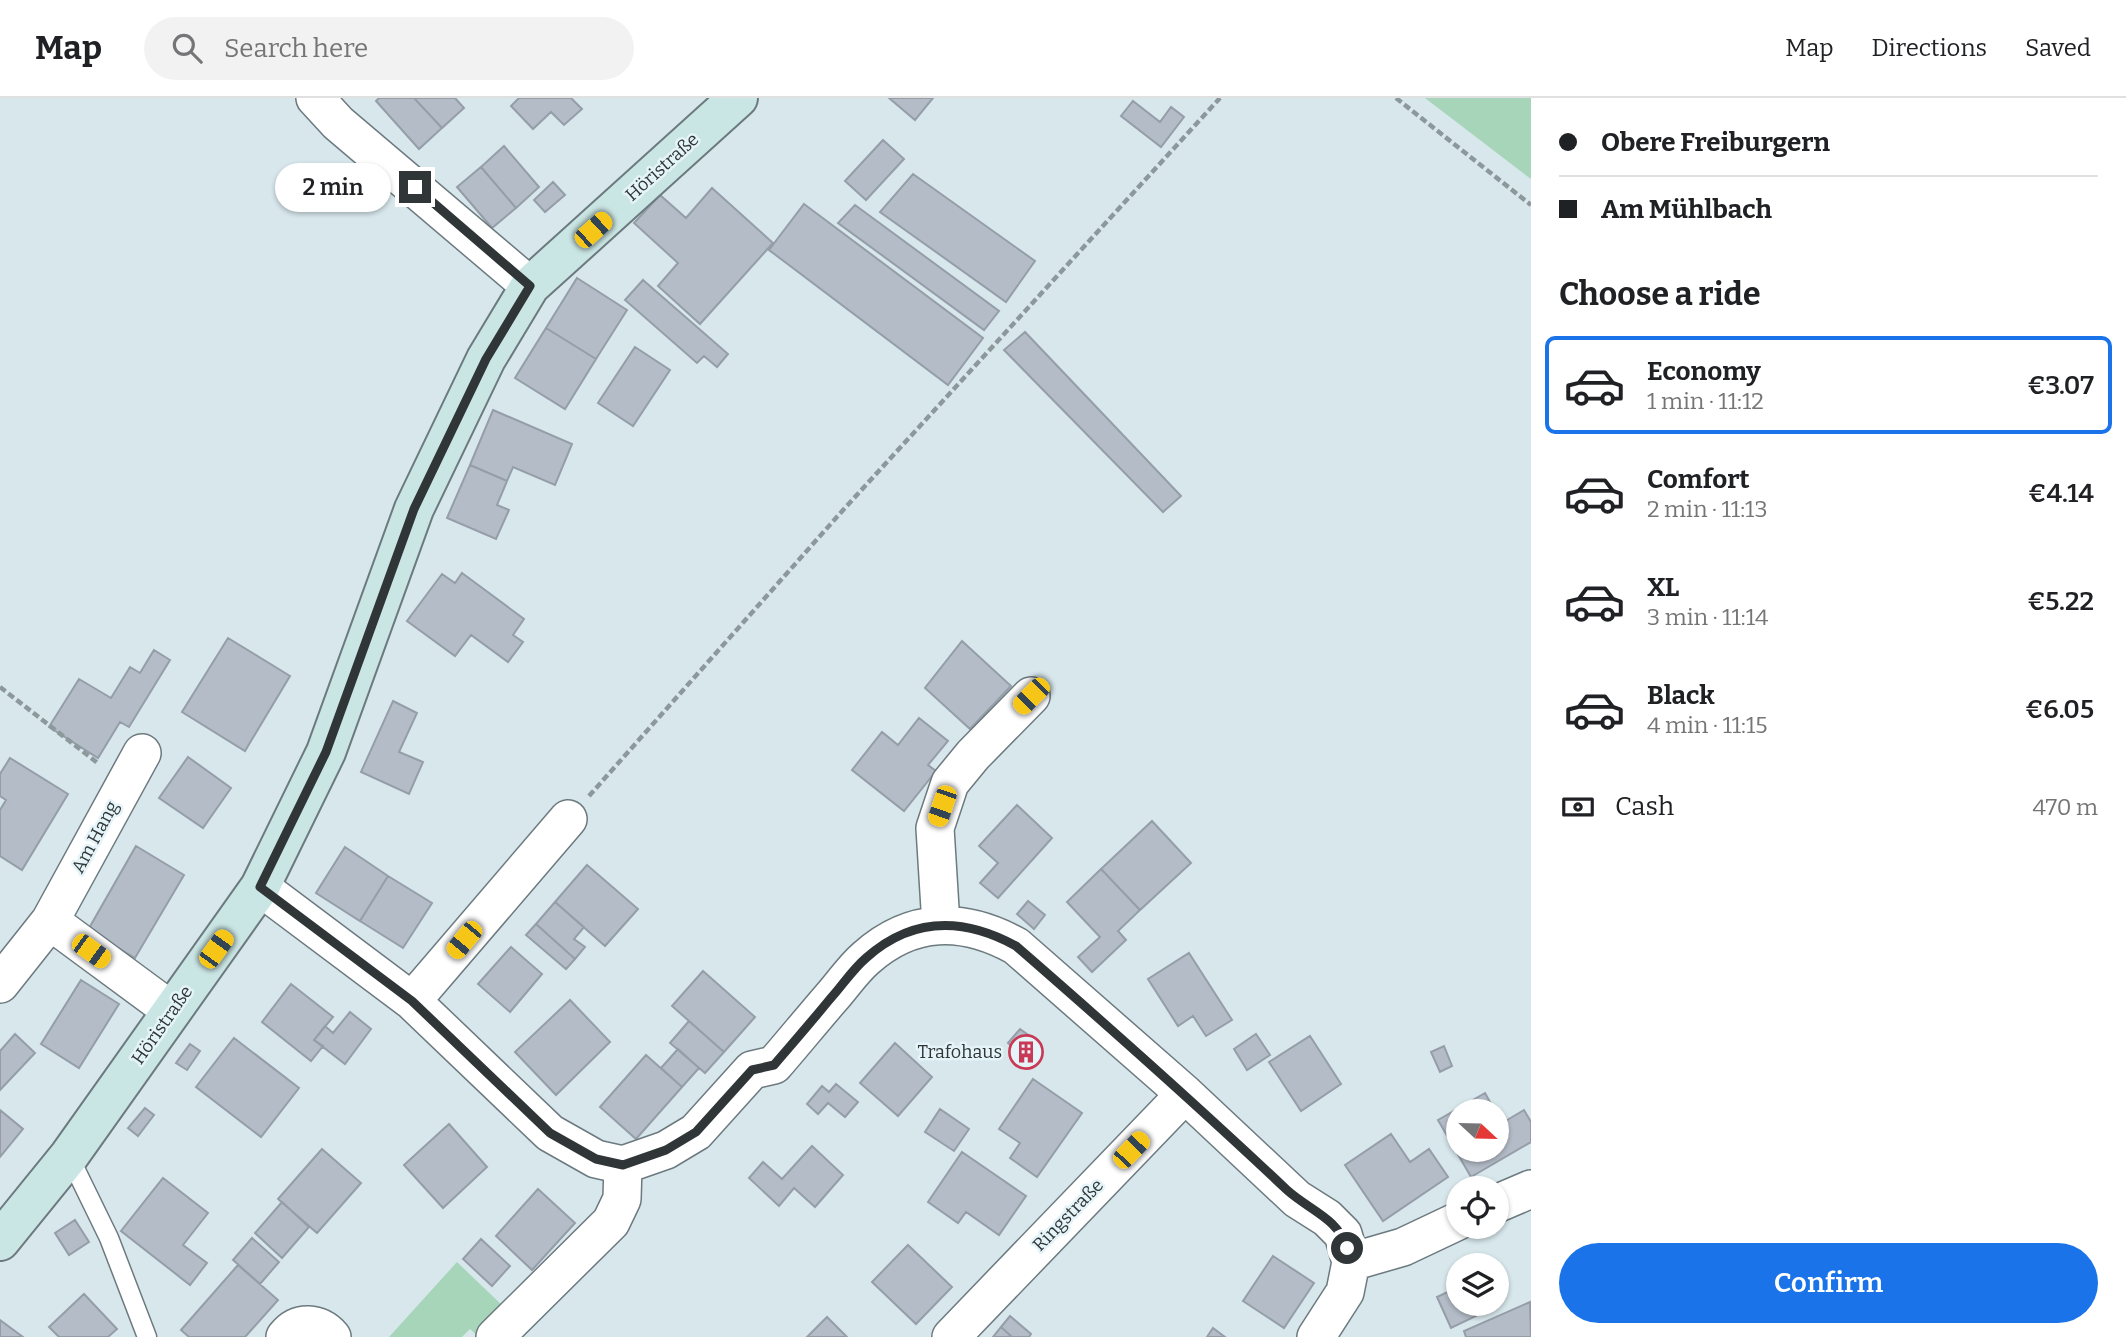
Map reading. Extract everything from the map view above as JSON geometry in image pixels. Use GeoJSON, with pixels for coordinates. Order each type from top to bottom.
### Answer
{"type":"FeatureCollection","features":[{"type":"Feature","properties":{"kind":"main road","name":"Höristraße"},"geometry":{"type":"LineString","coordinates":[[0,1241],[69,1156],[260,887],[326,752],[414,509],[486,359],[530,286],[738,98]]}},
{"type":"Feature","properties":{"kind":"street"},"geometry":{"type":"LineString","coordinates":[[314,98],[338,123],[530,286]]}},
{"type":"Feature","properties":{"kind":"street"},"geometry":{"type":"LineString","coordinates":[[940,925],[935,828],[950,783],[973,755],[1031,696]]}},
{"type":"Feature","properties":{"kind":"street","name":"Am Hang"},"geometry":{"type":"LineString","coordinates":[[0,984],[50,921],[133,768]]}},
{"type":"Feature","properties":{"kind":"street"},"geometry":{"type":"LineString","coordinates":[[412,1001],[568,819]]}},
{"type":"Feature","properties":{"kind":"street"},"geometry":{"type":"LineString","coordinates":[[260,887],[412,1001],[550,1133],[596,1159],[623,1165],[666,1150],[696,1132],[752,1070],[774,1065],[864,960],[887,942],[913,930],[940,925],[965,926],[993,933],[1016,946],[1185,1094],[1297,1199],[1327,1219],[1343,1234],[1351,1262],[1345,1292],[1316,1337]]}},
{"type":"Feature","properties":{"kind":"street"},"geometry":{"type":"LineString","coordinates":[[50,921],[172,1011]]}},
{"type":"Feature","properties":{"kind":"street","name":"Ringstraße"},"geometry":{"type":"LineString","coordinates":[[951,1337],[1185,1094]]}},
{"type":"Feature","properties":{"kind":"street"},"geometry":{"type":"LineString","coordinates":[[495,1337],[611,1222],[622,1199],[623,1165]]}},
{"type":"Feature","properties":{"kind":"street"},"geometry":{"type":"LineString","coordinates":[[1509,1198],[1531,1189]]}},
{"type":"Feature","properties":{"kind":"street"},"geometry":{"type":"LineString","coordinates":[[1351,1262],[1403,1247],[1446,1227]]}},
{"type":"Feature","properties":{"kind":"street"},"geometry":{"type":"LineString","coordinates":[[285,1337],[301,1325],[317,1325],[332,1337]]}},
{"type":"Feature","properties":{"kind":"lane"},"geometry":{"type":"LineString","coordinates":[[69,1156],[109,1238],[147,1337]]}},
{"type":"Feature","properties":{"kind":"path"},"geometry":{"type":"LineString","coordinates":[[568,819],[844,509],[1220,98]]}},
{"type":"Feature","properties":{"kind":"path"},"geometry":{"type":"LineString","coordinates":[[1396,98],[1531,205]]}},
{"type":"Feature","properties":{"kind":"path"},"geometry":{"type":"LineString","coordinates":[[0,687],[133,768]]}},
{"type":"Feature","properties":{"kind":"green space"},"geometry":{"type":"Polygon","coordinates":[[[1425,98],[1531,98],[1531,179],[1425,98]]]}},
{"type":"Feature","properties":{"kind":"green space"},"geometry":{"type":"Polygon","coordinates":[[[457,1262],[507,1310],[479,1337],[470,1329],[462,1337],[389,1337],[457,1262]]]}},
{"type":"Feature","properties":{"kind":"building"},"geometry":{"type":"Polygon","coordinates":[[[379,98],[414,98],[442,128],[419,149],[376,101],[379,98]]]}},
{"type":"Feature","properties":{"kind":"building"},"geometry":{"type":"Polygon","coordinates":[[[414,98],[455,98],[464,108],[442,128],[414,98]]]}},
{"type":"Feature","properties":{"kind":"building"},"geometry":{"type":"Polygon","coordinates":[[[519,98],[571,98],[582,109],[564,125],[551,112],[533,129],[511,106],[519,98]]]}},
{"type":"Feature","properties":{"kind":"building"},"geometry":{"type":"Polygon","coordinates":[[[889,98],[933,98],[915,120],[889,98]]]}},
{"type":"Feature","properties":{"kind":"building"},"geometry":{"type":"Polygon","coordinates":[[[1133,101],[1160,122],[1171,107],[1184,117],[1161,147],[1121,116],[1133,101]]]}},
{"type":"Feature","properties":{"kind":"building"},"geometry":{"type":"Polygon","coordinates":[[[883,140],[904,159],[866,200],[845,181],[883,140]]]}},
{"type":"Feature","properties":{"kind":"building"},"geometry":{"type":"Polygon","coordinates":[[[504,146],[539,187],[516,208],[481,167],[504,146]]]}},
{"type":"Feature","properties":{"kind":"building"},"geometry":{"type":"Polygon","coordinates":[[[481,167],[516,208],[492,228],[457,187],[481,167]]]}},
{"type":"Feature","properties":{"kind":"building"},"geometry":{"type":"Polygon","coordinates":[[[913,174],[1035,261],[1006,302],[880,212],[913,174]]]}},
{"type":"Feature","properties":{"kind":"building"},"geometry":{"type":"Polygon","coordinates":[[[553,182],[565,195],[545,212],[534,200],[553,182]]]}},
{"type":"Feature","properties":{"kind":"building"},"geometry":{"type":"Polygon","coordinates":[[[712,188],[773,243],[700,324],[658,286],[678,263],[634,223],[660,195],[686,218],[712,188]]]}},
{"type":"Feature","properties":{"kind":"building"},"geometry":{"type":"Polygon","coordinates":[[[804,204],[983,338],[948,385],[769,250],[804,204]]]}},
{"type":"Feature","properties":{"kind":"building"},"geometry":{"type":"Polygon","coordinates":[[[855,205],[999,311],[984,330],[838,223],[855,205]]]}},
{"type":"Feature","properties":{"kind":"building"},"geometry":{"type":"Polygon","coordinates":[[[577,278],[627,310],[596,359],[546,328],[577,278]]]}},
{"type":"Feature","properties":{"kind":"building"},"geometry":{"type":"Polygon","coordinates":[[[643,280],[728,354],[717,367],[704,356],[697,363],[625,300],[643,280]]]}},
{"type":"Feature","properties":{"kind":"building"},"geometry":{"type":"Polygon","coordinates":[[[546,328],[596,359],[565,409],[515,378],[546,328]]]}},
{"type":"Feature","properties":{"kind":"building"},"geometry":{"type":"Polygon","coordinates":[[[1025,332],[1181,496],[1163,512],[1004,350],[1025,332]]]}},
{"type":"Feature","properties":{"kind":"building"},"geometry":{"type":"Polygon","coordinates":[[[635,347],[670,370],[633,426],[598,403],[635,347]]]}},
{"type":"Feature","properties":{"kind":"building"},"geometry":{"type":"Polygon","coordinates":[[[493,410],[572,444],[555,485],[513,467],[507,481],[470,465],[493,410]]]}},
{"type":"Feature","properties":{"kind":"building"},"geometry":{"type":"Polygon","coordinates":[[[470,465],[507,481],[497,505],[509,510],[496,539],[447,518],[470,465]]]}},
{"type":"Feature","properties":{"kind":"building"},"geometry":{"type":"Polygon","coordinates":[[[462,573],[524,619],[513,635],[523,642],[508,662],[471,635],[455,656],[407,621],[442,574],[455,583],[462,573]]]}},
{"type":"Feature","properties":{"kind":"building"},"geometry":{"type":"Polygon","coordinates":[[[228,638],[290,676],[245,751],[182,712],[228,638]]]}},
{"type":"Feature","properties":{"kind":"building"},"geometry":{"type":"Polygon","coordinates":[[[962,641],[1011,686],[970,729],[925,688],[962,641]]]}},
{"type":"Feature","properties":{"kind":"building"},"geometry":{"type":"Polygon","coordinates":[[[154,650],[170,660],[129,727],[120,722],[98,758],[49,727],[79,679],[111,698],[130,667],[140,673],[154,650]]]}},
{"type":"Feature","properties":{"kind":"building"},"geometry":{"type":"Polygon","coordinates":[[[393,701],[417,713],[399,752],[423,762],[409,794],[361,772],[393,701]]]}},
{"type":"Feature","properties":{"kind":"building"},"geometry":{"type":"Polygon","coordinates":[[[919,718],[948,741],[928,765],[936,771],[904,811],[852,770],[882,732],[898,745],[919,718]]]}},
{"type":"Feature","properties":{"kind":"building"},"geometry":{"type":"Polygon","coordinates":[[[188,757],[231,788],[203,828],[159,798],[188,757]]]}},
{"type":"Feature","properties":{"kind":"building"},"geometry":{"type":"Polygon","coordinates":[[[10,758],[68,794],[22,870],[0,856],[0,810],[6,800],[0,796],[0,774],[10,758]]]}},
{"type":"Feature","properties":{"kind":"building"},"geometry":{"type":"Polygon","coordinates":[[[1017,805],[1052,838],[998,898],[980,883],[998,863],[979,846],[1017,805]]]}},
{"type":"Feature","properties":{"kind":"building"},"geometry":{"type":"Polygon","coordinates":[[[1152,821],[1191,863],[1140,910],[1101,869],[1152,821]]]}},
{"type":"Feature","properties":{"kind":"building"},"geometry":{"type":"Polygon","coordinates":[[[136,846],[184,875],[135,958],[88,930],[136,846]]]}},
{"type":"Feature","properties":{"kind":"building"},"geometry":{"type":"Polygon","coordinates":[[[345,847],[388,876],[360,921],[316,893],[345,847]]]}},
{"type":"Feature","properties":{"kind":"building"},"geometry":{"type":"Polygon","coordinates":[[[587,865],[638,909],[605,946],[555,902],[587,865]]]}},
{"type":"Feature","properties":{"kind":"building"},"geometry":{"type":"Polygon","coordinates":[[[1101,869],[1140,910],[1118,931],[1126,940],[1092,972],[1078,957],[1100,937],[1067,902],[1101,869]]]}},
{"type":"Feature","properties":{"kind":"building"},"geometry":{"type":"Polygon","coordinates":[[[388,876],[432,903],[403,948],[360,921],[388,876]]]}},
{"type":"Feature","properties":{"kind":"building"},"geometry":{"type":"Polygon","coordinates":[[[1028,901],[1045,915],[1034,929],[1017,914],[1028,901]]]}},
{"type":"Feature","properties":{"kind":"building"},"geometry":{"type":"Polygon","coordinates":[[[555,902],[584,927],[574,939],[585,947],[575,959],[536,924],[555,902]]]}},
{"type":"Feature","properties":{"kind":"building"},"geometry":{"type":"Polygon","coordinates":[[[536,924],[575,959],[566,969],[526,935],[536,924]]]}},
{"type":"Feature","properties":{"kind":"building"},"geometry":{"type":"Polygon","coordinates":[[[511,947],[542,974],[510,1012],[478,984],[511,947]]]}},
{"type":"Feature","properties":{"kind":"building"},"geometry":{"type":"Polygon","coordinates":[[[1189,953],[1232,1020],[1206,1036],[1193,1016],[1178,1026],[1148,979],[1189,953]]]}},
{"type":"Feature","properties":{"kind":"building"},"geometry":{"type":"Polygon","coordinates":[[[703,971],[755,1017],[724,1052],[672,1006],[703,971]]]}},
{"type":"Feature","properties":{"kind":"building"},"geometry":{"type":"Polygon","coordinates":[[[81,980],[119,1004],[79,1068],[41,1044],[81,980]]]}},
{"type":"Feature","properties":{"kind":"building"},"geometry":{"type":"Polygon","coordinates":[[[291,984],[333,1017],[314,1040],[323,1046],[311,1061],[262,1022],[291,984]]]}},
{"type":"Feature","properties":{"kind":"building"},"geometry":{"type":"Polygon","coordinates":[[[570,1000],[610,1042],[556,1095],[515,1052],[570,1000]]]}},
{"type":"Feature","properties":{"kind":"building"},"geometry":{"type":"Polygon","coordinates":[[[350,1012],[371,1029],[345,1064],[314,1040],[325,1026],[333,1033],[350,1012]]]}},
{"type":"Feature","properties":{"kind":"building"},"geometry":{"type":"Polygon","coordinates":[[[689,1021],[724,1052],[705,1073],[670,1043],[689,1021]]]}},
{"type":"Feature","properties":{"kind":"building","name":"Trafohaus"},"geometry":{"type":"Polygon","coordinates":[[[1020,1029],[1041,1044],[1026,1060],[1008,1043],[1020,1029]]]}},
{"type":"Feature","properties":{"kind":"building"},"geometry":{"type":"Polygon","coordinates":[[[15,1034],[35,1053],[0,1090],[0,1051],[15,1034]]]}},
{"type":"Feature","properties":{"kind":"building"},"geometry":{"type":"Polygon","coordinates":[[[1256,1034],[1270,1055],[1247,1070],[1234,1049],[1256,1034]]]}},
{"type":"Feature","properties":{"kind":"building"},"geometry":{"type":"Polygon","coordinates":[[[1310,1036],[1341,1084],[1301,1111],[1269,1062],[1310,1036]]]}},
{"type":"Feature","properties":{"kind":"building"},"geometry":{"type":"Polygon","coordinates":[[[234,1038],[299,1088],[261,1137],[196,1087],[234,1038]]]}},
{"type":"Feature","properties":{"kind":"building"},"geometry":{"type":"Polygon","coordinates":[[[895,1043],[932,1077],[898,1116],[860,1083],[895,1043]]]}},
{"type":"Feature","properties":{"kind":"building"},"geometry":{"type":"Polygon","coordinates":[[[190,1044],[200,1051],[187,1070],[176,1063],[190,1044]]]}},
{"type":"Feature","properties":{"kind":"building"},"geometry":{"type":"Polygon","coordinates":[[[1444,1046],[1452,1066],[1440,1072],[1431,1052],[1444,1046]]]}},
{"type":"Feature","properties":{"kind":"building"},"geometry":{"type":"Polygon","coordinates":[[[678,1049],[699,1068],[682,1087],[661,1068],[678,1049]]]}},
{"type":"Feature","properties":{"kind":"building"},"geometry":{"type":"Polygon","coordinates":[[[646,1055],[682,1087],[636,1139],[600,1107],[646,1055]]]}},
{"type":"Feature","properties":{"kind":"building"},"geometry":{"type":"Polygon","coordinates":[[[1033,1079],[1082,1113],[1037,1177],[1010,1158],[1020,1143],[999,1129],[1033,1079]]]}},
{"type":"Feature","properties":{"kind":"building"},"geometry":{"type":"Polygon","coordinates":[[[836,1084],[858,1102],[845,1117],[828,1103],[818,1114],[807,1104],[822,1086],[829,1092],[836,1084]]]}},
{"type":"Feature","properties":{"kind":"building"},"geometry":{"type":"Polygon","coordinates":[[[1485,1093],[1488,1099],[1475,1099],[1485,1093]]]}},
{"type":"Feature","properties":{"kind":"building"},"geometry":{"type":"Polygon","coordinates":[[[145,1108],[154,1115],[138,1136],[128,1128],[145,1108]]]}},
{"type":"Feature","properties":{"kind":"building"},"geometry":{"type":"Polygon","coordinates":[[[940,1109],[969,1129],[954,1151],[925,1132],[940,1109]]]}},
{"type":"Feature","properties":{"kind":"building"},"geometry":{"type":"Polygon","coordinates":[[[0,1110],[23,1129],[0,1157],[0,1110]]]}},
{"type":"Feature","properties":{"kind":"building"},"geometry":{"type":"Polygon","coordinates":[[[1524,1110],[1531,1122],[1531,1142],[1509,1155],[1509,1119],[1524,1110]]]}},
{"type":"Feature","properties":{"kind":"building"},"geometry":{"type":"Polygon","coordinates":[[[1446,1115],[1446,1134],[1438,1120],[1446,1115]]]}},
{"type":"Feature","properties":{"kind":"building"},"geometry":{"type":"Polygon","coordinates":[[[449,1124],[487,1167],[443,1208],[404,1165],[449,1124]]]}},
{"type":"Feature","properties":{"kind":"building"},"geometry":{"type":"Polygon","coordinates":[[[1391,1134],[1410,1162],[1429,1149],[1447,1176],[1383,1221],[1345,1165],[1391,1134]]]}},
{"type":"Feature","properties":{"kind":"building"},"geometry":{"type":"Polygon","coordinates":[[[812,1146],[843,1175],[815,1207],[794,1188],[779,1206],[749,1178],[763,1162],[782,1179],[812,1146]]]}},
{"type":"Feature","properties":{"kind":"building"},"geometry":{"type":"Polygon","coordinates":[[[322,1149],[361,1183],[317,1233],[278,1199],[322,1149]]]}},
{"type":"Feature","properties":{"kind":"building"},"geometry":{"type":"Polygon","coordinates":[[[962,1152],[1026,1196],[999,1235],[966,1212],[958,1223],[928,1202],[962,1152]]]}},
{"type":"Feature","properties":{"kind":"building"},"geometry":{"type":"Polygon","coordinates":[[[1462,1162],[1497,1162],[1473,1176],[1462,1162]]]}},
{"type":"Feature","properties":{"kind":"building"},"geometry":{"type":"Polygon","coordinates":[[[163,1178],[208,1213],[183,1245],[207,1263],[190,1285],[121,1231],[163,1178]]]}},
{"type":"Feature","properties":{"kind":"building"},"geometry":{"type":"Polygon","coordinates":[[[538,1189],[575,1223],[532,1270],[496,1236],[538,1189]]]}},
{"type":"Feature","properties":{"kind":"building"},"geometry":{"type":"Polygon","coordinates":[[[282,1202],[309,1227],[282,1258],[255,1233],[282,1202]]]}},
{"type":"Feature","properties":{"kind":"building"},"geometry":{"type":"Polygon","coordinates":[[[75,1220],[89,1242],[69,1255],[55,1233],[75,1220]]]}},
{"type":"Feature","properties":{"kind":"building"},"geometry":{"type":"Polygon","coordinates":[[[252,1238],[279,1262],[260,1284],[233,1260],[252,1238]]]}},
{"type":"Feature","properties":{"kind":"building"},"geometry":{"type":"Polygon","coordinates":[[[481,1239],[510,1266],[492,1286],[463,1259],[481,1239]]]}},
{"type":"Feature","properties":{"kind":"building"},"geometry":{"type":"Polygon","coordinates":[[[908,1245],[952,1287],[916,1324],[872,1282],[908,1245]]]}},
{"type":"Feature","properties":{"kind":"building"},"geometry":{"type":"Polygon","coordinates":[[[1273,1256],[1314,1283],[1284,1328],[1243,1301],[1273,1256]]]}},
{"type":"Feature","properties":{"kind":"building"},"geometry":{"type":"Polygon","coordinates":[[[238,1265],[278,1300],[245,1337],[189,1337],[181,1330],[238,1265]]]}},
{"type":"Feature","properties":{"kind":"building"},"geometry":{"type":"Polygon","coordinates":[[[1446,1293],[1446,1316],[1476,1316],[1451,1328],[1437,1297],[1446,1293]]]}},
{"type":"Feature","properties":{"kind":"building"},"geometry":{"type":"Polygon","coordinates":[[[84,1294],[117,1329],[108,1337],[59,1337],[49,1327],[84,1294]]]}},
{"type":"Feature","properties":{"kind":"building"},"geometry":{"type":"Polygon","coordinates":[[[1530,1302],[1531,1337],[1466,1337],[1464,1331],[1498,1316],[1509,1316],[1509,1311],[1530,1302]]]}},
{"type":"Feature","properties":{"kind":"building"},"geometry":{"type":"Polygon","coordinates":[[[1010,1316],[1031,1334],[1029,1337],[1012,1337],[1001,1327],[1010,1316]]]}},
{"type":"Feature","properties":{"kind":"building"},"geometry":{"type":"Polygon","coordinates":[[[827,1317],[847,1337],[807,1337],[827,1317]]]}},
{"type":"Feature","properties":{"kind":"building"},"geometry":{"type":"Polygon","coordinates":[[[0,1320],[23,1337],[0,1337],[0,1320]]]}},
{"type":"Feature","properties":{"kind":"building"},"geometry":{"type":"Polygon","coordinates":[[[1001,1327],[1012,1337],[993,1337],[1001,1327]]]}},
{"type":"Feature","properties":{"kind":"building"},"geometry":{"type":"Polygon","coordinates":[[[1213,1328],[1225,1337],[1207,1337],[1213,1328]]]}},
{"type":"Feature","properties":{"kind":"place","name":"Trafohaus"},"geometry":{"type":"Point","coordinates":[1026,1052]}},
{"type":"Feature","properties":{"kind":"route"},"geometry":{"type":"LineString","coordinates":[[415,187],[530,286],[486,359],[414,509],[326,752],[260,887],[412,1001],[550,1133],[596,1159],[623,1165],[666,1150],[696,1132],[752,1070],[774,1065],[864,960],[887,942],[913,930],[940,925],[965,926],[993,933],[1016,946],[1185,1094],[1297,1199],[1327,1219],[1343,1234],[1347,1248]]}}]}
